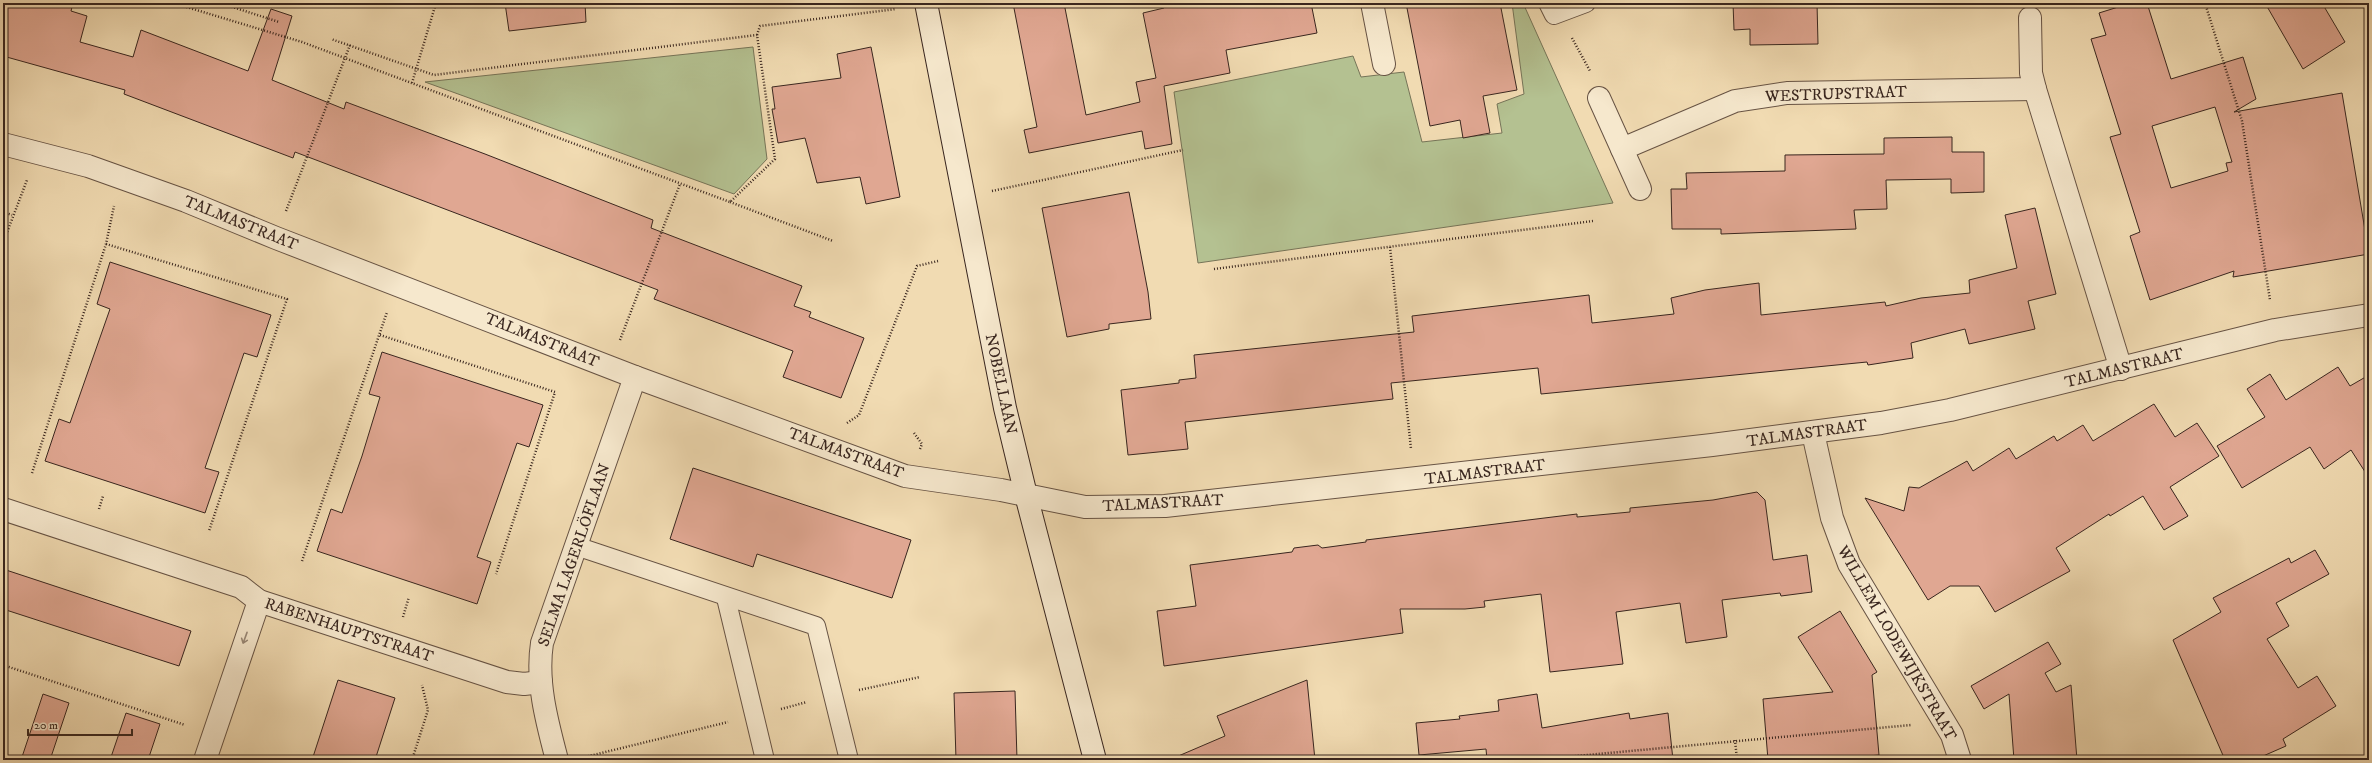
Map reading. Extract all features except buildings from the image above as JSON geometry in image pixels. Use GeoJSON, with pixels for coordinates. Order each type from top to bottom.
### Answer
{"type":"FeatureCollection","features":[{"type":"Feature","properties":{"kind":"street"},"geometry":{"type":"LineString","coordinates":[[1372,3],[1384,64]]}},
{"type":"Feature","properties":{"kind":"street","name":"NOBELLAAN"},"geometry":{"type":"LineString","coordinates":[[926,4],[1005,408],[1026,495],[1095,760]]}},
{"type":"Feature","properties":{"kind":"street"},"geometry":{"type":"LineString","coordinates":[[2030,18],[2031,73],[2035,89],[2121,369]]}},
{"type":"Feature","properties":{"kind":"street","name":"WESTRUPSTRAAT"},"geometry":{"type":"LineString","coordinates":[[1622,150],[1735,101],[1757,97],[1787,93],[2035,89]]}},
{"type":"Feature","properties":{"kind":"street"},"geometry":{"type":"LineString","coordinates":[[1599,98],[1640,189]]}},
{"type":"Feature","properties":{"kind":"street","name":"TALMASTRAAT"},"geometry":{"type":"LineString","coordinates":[[3,144],[39,152],[121,177],[186,201],[276,238],[396,283],[635,377],[905,476],[1026,495],[1085,507],[1165,506],[1414,480],[1813,433],[1950,410],[2275,330],[2369,316]]}},
{"type":"Feature","properties":{"kind":"street","name":"SELMA LAGERLÖFLAAN"},"geometry":{"type":"LineString","coordinates":[[557,760],[544,706],[539,657],[542,642],[635,377]]}},
{"type":"Feature","properties":{"kind":"street","name":"WILLEM LODEWIJKSTRAAT"},"geometry":{"type":"LineString","coordinates":[[1813,433],[1832,518],[1849,564],[1943,719],[1952,735],[1960,760]]}},
{"type":"Feature","properties":{"kind":"street","name":"RABENHAUPTSTRAAT"},"geometry":{"type":"LineString","coordinates":[[3,509],[241,587],[258,601],[431,656],[507,682],[524,684],[541,682]]}},
{"type":"Feature","properties":{"kind":"street"},"geometry":{"type":"LineString","coordinates":[[205,760],[258,601]]}},
{"type":"Feature","properties":{"kind":"lane"},"geometry":{"type":"LineString","coordinates":[[1551,9],[1586,3]]}},
{"type":"Feature","properties":{"kind":"lane"},"geometry":{"type":"LineString","coordinates":[[576,546],[726,598],[816,626],[849,760]]}},
{"type":"Feature","properties":{"kind":"lane"},"geometry":{"type":"LineString","coordinates":[[726,598],[765,760]]}},
{"type":"Feature","properties":{"kind":"path"},"geometry":{"type":"LineString","coordinates":[[181,3],[180,5],[302,42],[833,241]]}},
{"type":"Feature","properties":{"kind":"path"},"geometry":{"type":"LineString","coordinates":[[220,3],[278,22]]}},
{"type":"Feature","properties":{"kind":"path"},"geometry":{"type":"LineString","coordinates":[[412,83],[436,3]]}},
{"type":"Feature","properties":{"kind":"path"},"geometry":{"type":"LineString","coordinates":[[2206,3],[2242,121],[2275,330]]}},
{"type":"Feature","properties":{"kind":"path"},"geometry":{"type":"LineString","coordinates":[[730,202],[775,159],[756,35],[760,26],[926,4]]}},
{"type":"Feature","properties":{"kind":"path"},"geometry":{"type":"LineString","coordinates":[[1551,9],[1564,23],[1598,86],[1599,98]]}},
{"type":"Feature","properties":{"kind":"path"},"geometry":{"type":"LineString","coordinates":[[332,39],[434,75],[756,35]]}},
{"type":"Feature","properties":{"kind":"path"},"geometry":{"type":"LineString","coordinates":[[276,238],[350,45]]}},
{"type":"Feature","properties":{"kind":"path"},"geometry":{"type":"LineString","coordinates":[[964,197],[1183,150]]}},
{"type":"Feature","properties":{"kind":"path"},"geometry":{"type":"LineString","coordinates":[[3,243],[12,215],[39,152]]}},
{"type":"Feature","properties":{"kind":"path"},"geometry":{"type":"LineString","coordinates":[[32,473],[106,244],[121,177]]}},
{"type":"Feature","properties":{"kind":"path"},"geometry":{"type":"LineString","coordinates":[[610,367],[680,184]]}},
{"type":"Feature","properties":{"kind":"path"},"geometry":{"type":"LineString","coordinates":[[3,212],[12,215]]}},
{"type":"Feature","properties":{"kind":"path"},"geometry":{"type":"LineString","coordinates":[[1214,269],[1593,221]]}},
{"type":"Feature","properties":{"kind":"path"},"geometry":{"type":"LineString","coordinates":[[106,244],[287,300],[209,531]]}},
{"type":"Feature","properties":{"kind":"path"},"geometry":{"type":"LineString","coordinates":[[1390,247],[1414,480]]}},
{"type":"Feature","properties":{"kind":"path"},"geometry":{"type":"LineString","coordinates":[[845,424],[859,415],[917,266],[938,261]]}},
{"type":"Feature","properties":{"kind":"path"},"geometry":{"type":"LineString","coordinates":[[302,561],[380,335],[396,283]]}},
{"type":"Feature","properties":{"kind":"path"},"geometry":{"type":"LineString","coordinates":[[380,335],[555,392],[496,574]]}},
{"type":"Feature","properties":{"kind":"path"},"geometry":{"type":"LineString","coordinates":[[914,433],[922,444],[918,455]]}},
{"type":"Feature","properties":{"kind":"path"},"geometry":{"type":"LineString","coordinates":[[100,507],[104,496]]}},
{"type":"Feature","properties":{"kind":"path"},"geometry":{"type":"LineString","coordinates":[[406,606],[409,597]]}},
{"type":"Feature","properties":{"kind":"path"},"geometry":{"type":"LineString","coordinates":[[416,760],[413,759],[428,710],[422,684],[431,656]]}},
{"type":"Feature","properties":{"kind":"path"},"geometry":{"type":"LineString","coordinates":[[3,665],[214,734]]}},
{"type":"Feature","properties":{"kind":"path"},"geometry":{"type":"LineString","coordinates":[[1532,760],[1735,740],[1921,724],[1943,719]]}},
{"type":"Feature","properties":{"kind":"path"},"geometry":{"type":"LineString","coordinates":[[1735,740],[1737,760]]}},
{"type":"Feature","properties":{"kind":"green space"},"geometry":{"type":"Polygon","coordinates":[[[1512,3],[1523,3],[1613,203],[1198,263],[1174,92],[1353,56],[1361,77],[1404,72],[1422,142],[1502,133],[1497,104],[1524,94],[1512,3]]]}},
{"type":"Feature","properties":{"kind":"green space"},"geometry":{"type":"Polygon","coordinates":[[[753,47],[767,159],[734,194],[425,82],[753,47]]]}}]}
